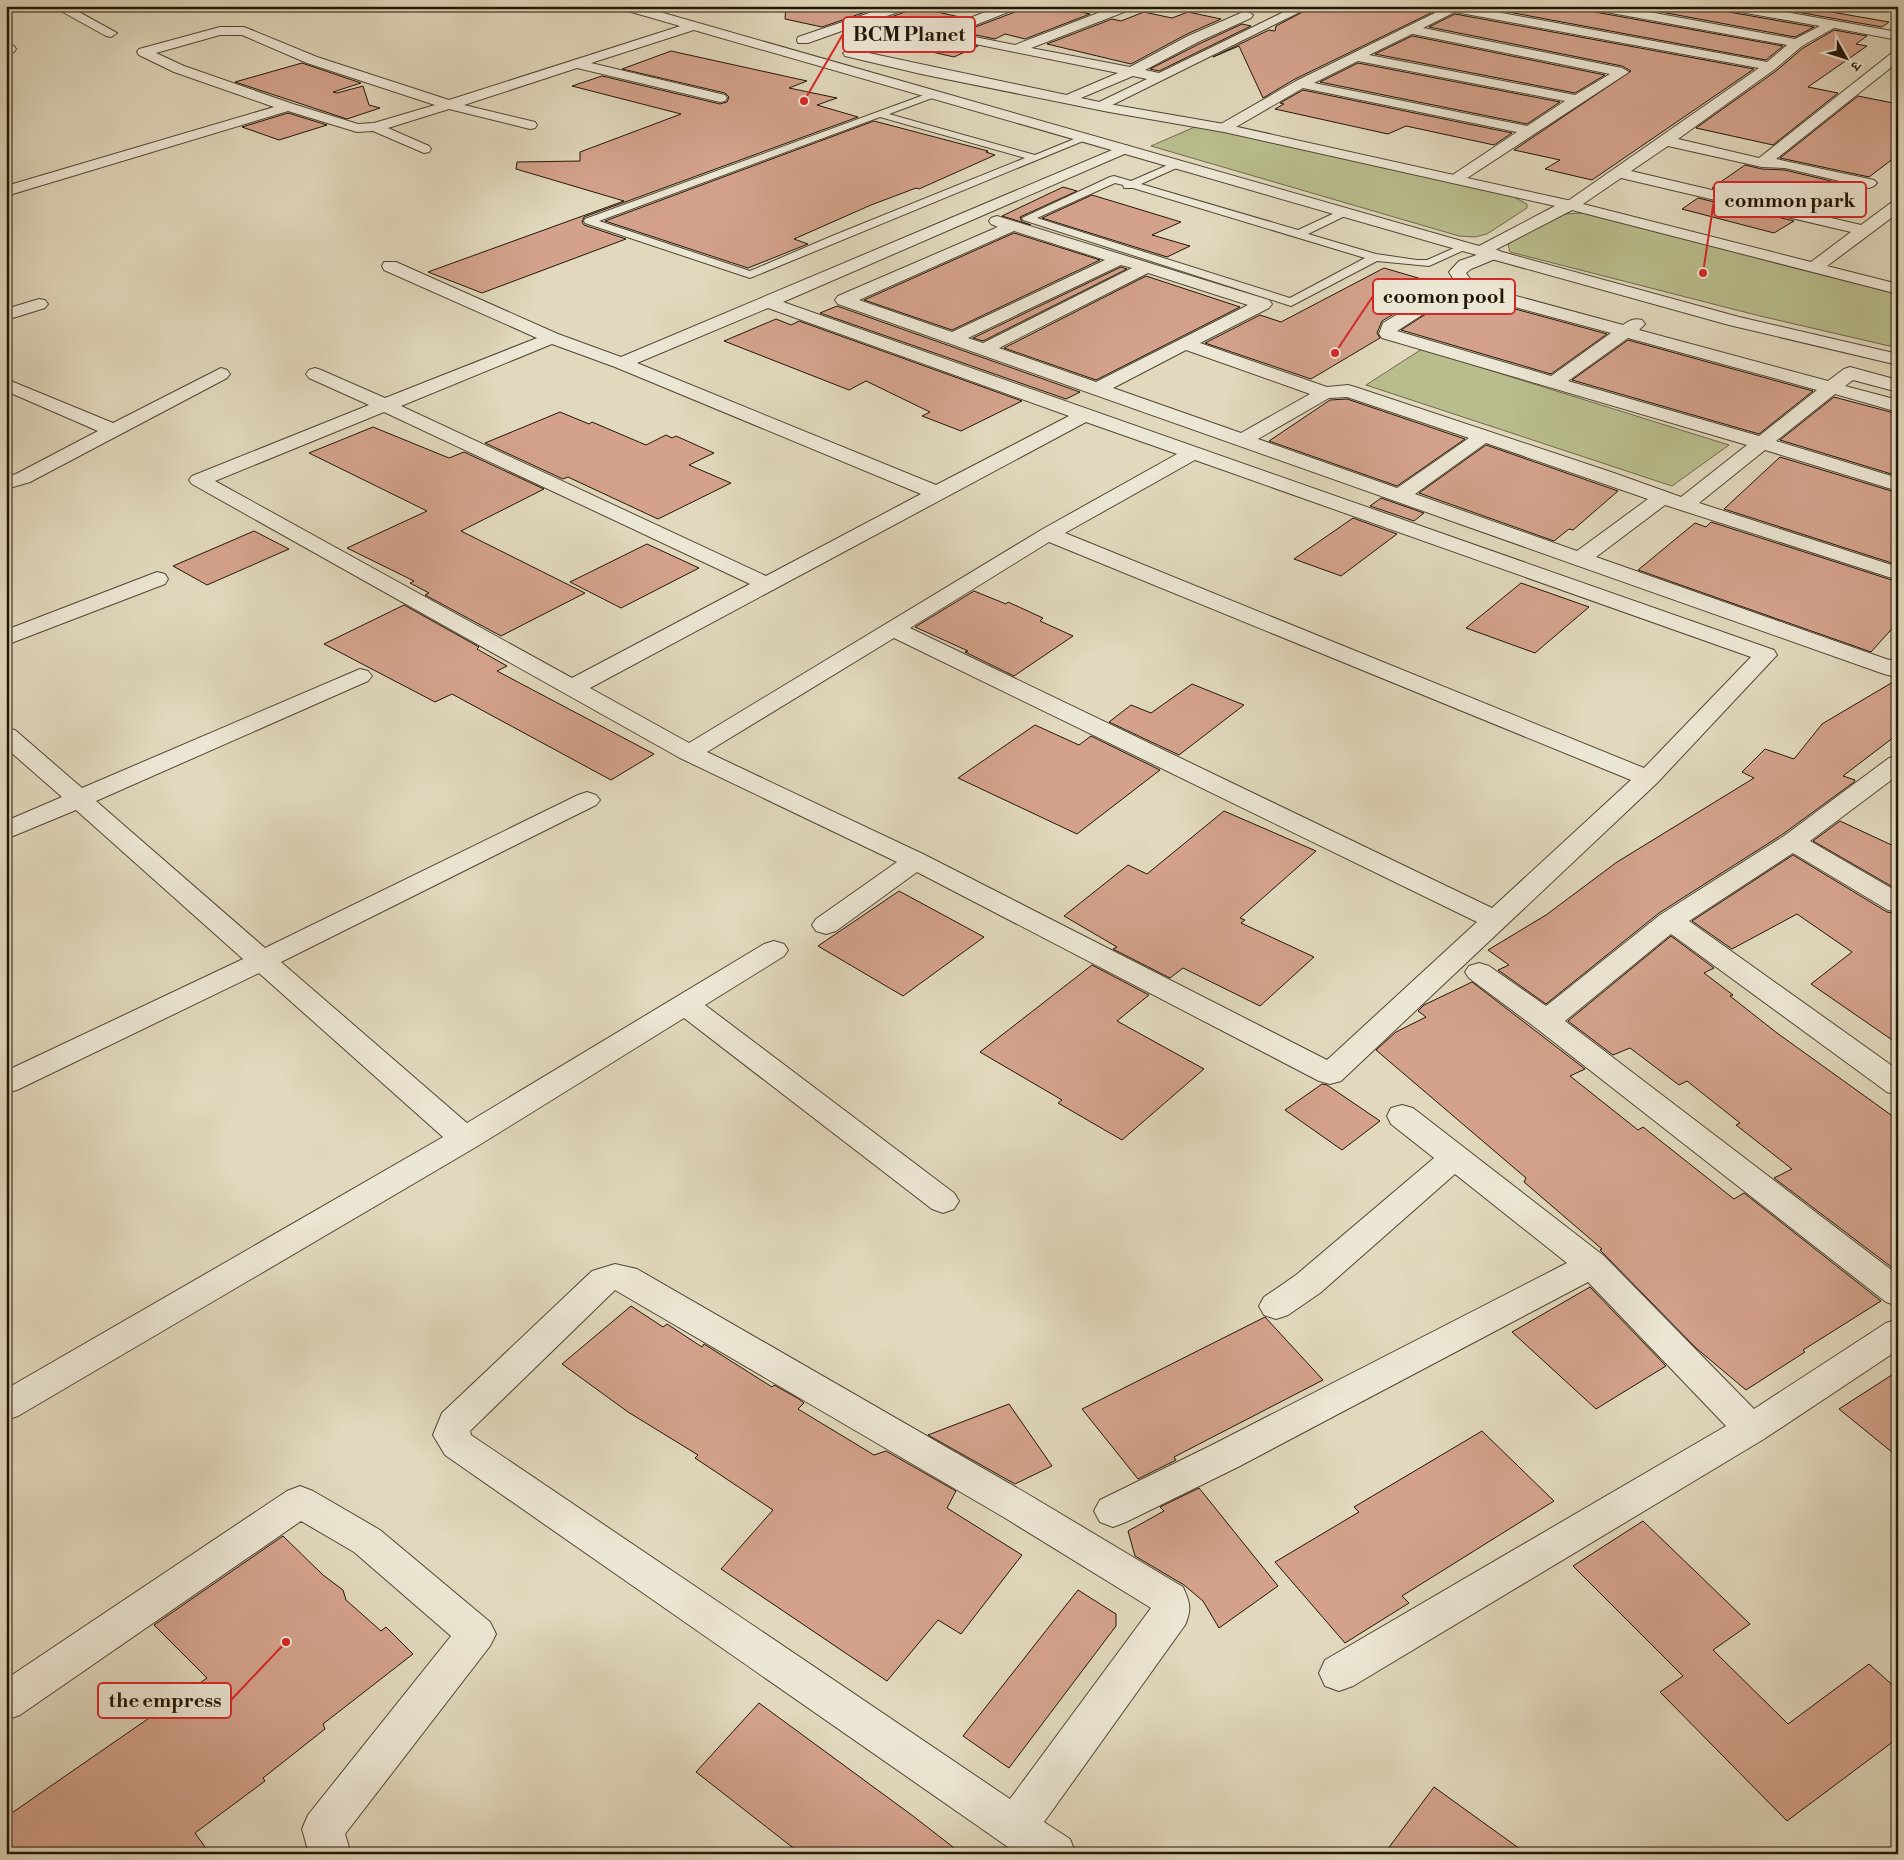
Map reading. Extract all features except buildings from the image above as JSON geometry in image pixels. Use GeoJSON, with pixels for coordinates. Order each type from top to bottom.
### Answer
{"type":"FeatureCollection","features":[{"type":"Feature","properties":{"kind":"street"},"geometry":{"type":"LineString","coordinates":[[58,6],[111,33]]}},
{"type":"Feature","properties":{"kind":"street"},"geometry":{"type":"LineString","coordinates":[[625,6],[1083,139],[1124,149],[1480,251],[1735,321],[1898,360]]}},
{"type":"Feature","properties":{"kind":"street"},"geometry":{"type":"LineString","coordinates":[[903,6],[798,39],[929,71],[1186,123],[1224,128],[1456,179],[1570,205],[1898,289]]}},
{"type":"Feature","properties":{"kind":"street"},"geometry":{"type":"LineString","coordinates":[[941,34],[1012,6]]}},
{"type":"Feature","properties":{"kind":"street"},"geometry":{"type":"LineString","coordinates":[[1016,49],[1128,6]]}},
{"type":"Feature","properties":{"kind":"street"},"geometry":{"type":"LineString","coordinates":[[1102,106],[1306,6]]}},
{"type":"Feature","properties":{"kind":"street"},"geometry":{"type":"LineString","coordinates":[[1595,6],[1797,43]]}},
{"type":"Feature","properties":{"kind":"street"},"geometry":{"type":"LineString","coordinates":[[1729,6],[1898,36]]}},
{"type":"Feature","properties":{"kind":"street"},"geometry":{"type":"LineString","coordinates":[[1891,6],[1898,7]]}},
{"type":"Feature","properties":{"kind":"street"},"geometry":{"type":"LineString","coordinates":[[1224,128],[1301,84],[1414,30],[1451,7],[1770,66]]}},
{"type":"Feature","properties":{"kind":"street"},"geometry":{"type":"LineString","coordinates":[[1069,99],[1133,71],[1193,39],[1259,10]]}},
{"type":"Feature","properties":{"kind":"street"},"geometry":{"type":"LineString","coordinates":[[868,18],[1160,77]]}},
{"type":"Feature","properties":{"kind":"street"},"geometry":{"type":"LineString","coordinates":[[1833,24],[1797,43],[1770,66],[1666,141],[1570,205],[1480,251],[1457,272],[1461,278],[1477,291],[1898,406]]}},
{"type":"Feature","properties":{"kind":"street"},"geometry":{"type":"LineString","coordinates":[[530,125],[449,106],[312,60],[244,31],[220,30],[144,52],[179,69],[288,107],[357,128],[375,128],[449,106],[693,26]]}},
{"type":"Feature","properties":{"kind":"street"},"geometry":{"type":"LineString","coordinates":[[1414,30],[1622,72],[1576,99],[1531,132],[1456,179]]}},
{"type":"Feature","properties":{"kind":"street"},"geometry":{"type":"LineString","coordinates":[[1762,163],[1892,67],[1898,55]]}},
{"type":"Feature","properties":{"kind":"street"},"geometry":{"type":"LineString","coordinates":[[1358,57],[1576,99]]}},
{"type":"Feature","properties":{"kind":"street"},"geometry":{"type":"LineString","coordinates":[[578,64],[720,98]]}},
{"type":"Feature","properties":{"kind":"street"},"geometry":{"type":"LineString","coordinates":[[1301,84],[1531,132]]}},
{"type":"Feature","properties":{"kind":"street"},"geometry":{"type":"LineString","coordinates":[[6,191],[288,107]]}},
{"type":"Feature","properties":{"kind":"street"},"geometry":{"type":"LineString","coordinates":[[1160,134],[1186,123]]}},
{"type":"Feature","properties":{"kind":"street"},"geometry":{"type":"LineString","coordinates":[[375,128],[424,149]]}},
{"type":"Feature","properties":{"kind":"street"},"geometry":{"type":"LineString","coordinates":[[621,363],[975,214],[1142,141]]}},
{"type":"Feature","properties":{"kind":"street"},"geometry":{"type":"LineString","coordinates":[[1666,141],[1762,163],[1785,164],[1869,183]]}},
{"type":"Feature","properties":{"kind":"street"},"geometry":{"type":"LineString","coordinates":[[1619,172],[1864,230]]}},
{"type":"Feature","properties":{"kind":"street"},"geometry":{"type":"LineString","coordinates":[[1813,268],[1898,204]]}},
{"type":"Feature","properties":{"kind":"street"},"geometry":{"type":"LineString","coordinates":[[975,214],[1263,304],[1097,389]]}},
{"type":"Feature","properties":{"kind":"street"},"geometry":{"type":"LineString","coordinates":[[1013,226],[844,300],[1892,670],[1898,665]]}},
{"type":"Feature","properties":{"kind":"street"},"geometry":{"type":"LineString","coordinates":[[952,338],[1120,259]]}},
{"type":"Feature","properties":{"kind":"street"},"geometry":{"type":"LineString","coordinates":[[390,266],[552,338],[621,363],[938,493]]}},
{"type":"Feature","properties":{"kind":"street"},"geometry":{"type":"LineString","coordinates":[[984,349],[1148,268]]}},
{"type":"Feature","properties":{"kind":"street"},"geometry":{"type":"LineString","coordinates":[[1549,292],[1531,293],[1461,278],[1388,326],[1388,334],[1762,443],[1898,485]]}},
{"type":"Feature","properties":{"kind":"street"},"geometry":{"type":"LineString","coordinates":[[552,338],[199,480],[689,753],[916,862],[1330,1074],[1648,778],[1766,655],[1085,416],[768,302]]}},
{"type":"Feature","properties":{"kind":"street"},"geometry":{"type":"LineString","coordinates":[[6,316],[39,304]]}},
{"type":"Feature","properties":{"kind":"street"},"geometry":{"type":"LineString","coordinates":[[1552,383],[1626,331],[1650,319],[1626,312]]}},
{"type":"Feature","properties":{"kind":"street"},"geometry":{"type":"LineString","coordinates":[[1185,344],[1324,393],[1348,391],[1607,476],[1684,505],[1898,574]]}},
{"type":"Feature","properties":{"kind":"street"},"geometry":{"type":"LineString","coordinates":[[1684,505],[1834,388],[1842,371],[1872,354]]}},
{"type":"Feature","properties":{"kind":"street"},"geometry":{"type":"LineString","coordinates":[[1842,371],[1898,386]]}},
{"type":"Feature","properties":{"kind":"street"},"geometry":{"type":"LineString","coordinates":[[6,466],[14,481],[221,374]]}},
{"type":"Feature","properties":{"kind":"street"},"geometry":{"type":"LineString","coordinates":[[315,374],[767,584]]}},
{"type":"Feature","properties":{"kind":"street"},"geometry":{"type":"LineString","coordinates":[[6,384],[112,430]]}},
{"type":"Feature","properties":{"kind":"street"},"geometry":{"type":"LineString","coordinates":[[1243,440],[1324,393]]}},
{"type":"Feature","properties":{"kind":"street"},"geometry":{"type":"LineString","coordinates":[[572,688],[1085,416]]}},
{"type":"Feature","properties":{"kind":"street"},"geometry":{"type":"LineString","coordinates":[[1399,496],[1484,436]]}},
{"type":"Feature","properties":{"kind":"street"},"geometry":{"type":"LineString","coordinates":[[689,753],[1048,534],[1192,453]]}},
{"type":"Feature","properties":{"kind":"street"},"geometry":{"type":"LineString","coordinates":[[1580,559],[1663,498]]}},
{"type":"Feature","properties":{"kind":"street"},"geometry":{"type":"LineString","coordinates":[[1048,534],[1648,778]]}},
{"type":"Feature","properties":{"kind":"street"},"geometry":{"type":"LineString","coordinates":[[6,638],[157,579]]}},
{"type":"Feature","properties":{"kind":"street"},"geometry":{"type":"LineString","coordinates":[[892,628],[1496,920]]}},
{"type":"Feature","properties":{"kind":"street"},"geometry":{"type":"LineString","coordinates":[[6,832],[360,676]]}},
{"type":"Feature","properties":{"kind":"street"},"geometry":{"type":"LineString","coordinates":[[6,735],[465,1139]]}},
{"type":"Feature","properties":{"kind":"street"},"geometry":{"type":"LineString","coordinates":[[1546,1021],[1670,921],[1793,842],[1898,763]]}},
{"type":"Feature","properties":{"kind":"street"},"geometry":{"type":"LineString","coordinates":[[6,1083],[263,960],[587,800]]}},
{"type":"Feature","properties":{"kind":"street"},"geometry":{"type":"LineString","coordinates":[[1793,842],[1898,904]]}},
{"type":"Feature","properties":{"kind":"street"},"geometry":{"type":"LineString","coordinates":[[826,925],[916,862]]}},
{"type":"Feature","properties":{"kind":"street"},"geometry":{"type":"LineString","coordinates":[[1670,921],[1898,1085]]}},
{"type":"Feature","properties":{"kind":"street"},"geometry":{"type":"LineString","coordinates":[[6,1406],[465,1139],[774,950]]}},
{"type":"Feature","properties":{"kind":"street"},"geometry":{"type":"LineString","coordinates":[[1479,972],[1546,1021],[1898,1293]]}},
{"type":"Feature","properties":{"kind":"street"},"geometry":{"type":"LineString","coordinates":[[686,1005],[943,1201]]}},
{"type":"Feature","properties":{"kind":"street"},"geometry":{"type":"LineString","coordinates":[[1402,1116],[1592,1264],[1751,1429]]}},
{"type":"Feature","properties":{"kind":"street"},"geometry":{"type":"LineString","coordinates":[[1276,1306],[1308,1284],[1454,1157]]}},
{"type":"Feature","properties":{"kind":"street"},"geometry":{"type":"LineString","coordinates":[[1113,1511],[1234,1452],[1592,1264]]}},
{"type":"Feature","properties":{"kind":"street"},"geometry":{"type":"LineString","coordinates":[[1015,1827],[1171,1613],[1169,1599],[1018,1507],[625,1278],[615,1277],[604,1280],[455,1423],[451,1435],[458,1446],[1015,1827],[1055,1854]]}},
{"type":"Feature","properties":{"kind":"street"},"geometry":{"type":"LineString","coordinates":[[1339,1673],[1751,1429],[1898,1332]]}},
{"type":"Feature","properties":{"kind":"street"},"geometry":{"type":"LineString","coordinates":[[6,1702],[300,1502],[367,1541],[476,1634],[323,1829],[330,1854]]}},
{"type":"Feature","properties":{"kind":"lane"},"geometry":{"type":"LineString","coordinates":[[932,95],[589,221],[750,275],[836,238],[1083,139]]}},
{"type":"Feature","properties":{"kind":"lane"},"geometry":{"type":"LineString","coordinates":[[879,114],[1035,158]]}},
{"type":"Feature","properties":{"kind":"lane"},"geometry":{"type":"LineString","coordinates":[[1159,159],[1027,218],[1291,302],[1374,257]]}},
{"type":"Feature","properties":{"kind":"lane"},"geometry":{"type":"LineString","coordinates":[[1115,192],[1177,164]]}},
{"type":"Feature","properties":{"kind":"lane"},"geometry":{"type":"LineString","coordinates":[[1114,179],[1374,257],[1429,263],[1480,251]]}},
{"type":"Feature","properties":{"kind":"lane"},"geometry":{"type":"LineString","coordinates":[[1299,234],[1344,212]]}},
{"type":"Feature","properties":{"kind":"green space"},"geometry":{"type":"Polygon","coordinates":[[[1197,126],[1512,196],[1527,204],[1527,208],[1487,234],[1475,237],[1459,236],[1151,146],[1197,126]]]}},
{"type":"Feature","properties":{"kind":"green space"},"geometry":{"type":"Polygon","coordinates":[[[1583,213],[1898,293],[1898,348],[1760,316],[1510,252],[1508,244],[1563,214],[1583,213]]]}},
{"type":"Feature","properties":{"kind":"green space"},"geometry":{"type":"Polygon","coordinates":[[[1422,349],[1729,445],[1672,486],[1366,385],[1422,349]]]}},
{"type":"Feature","properties":{"kind":"place","name":"BCM Planet"},"geometry":{"type":"Point","coordinates":[804,101]}},
{"type":"Feature","properties":{"kind":"place","name":"common park"},"geometry":{"type":"Point","coordinates":[1703,273]}},
{"type":"Feature","properties":{"kind":"place","name":"coomon pool"},"geometry":{"type":"Point","coordinates":[1335,353]}},
{"type":"Feature","properties":{"kind":"place","name":"the empress"},"geometry":{"type":"Point","coordinates":[286,1642]}}]}
